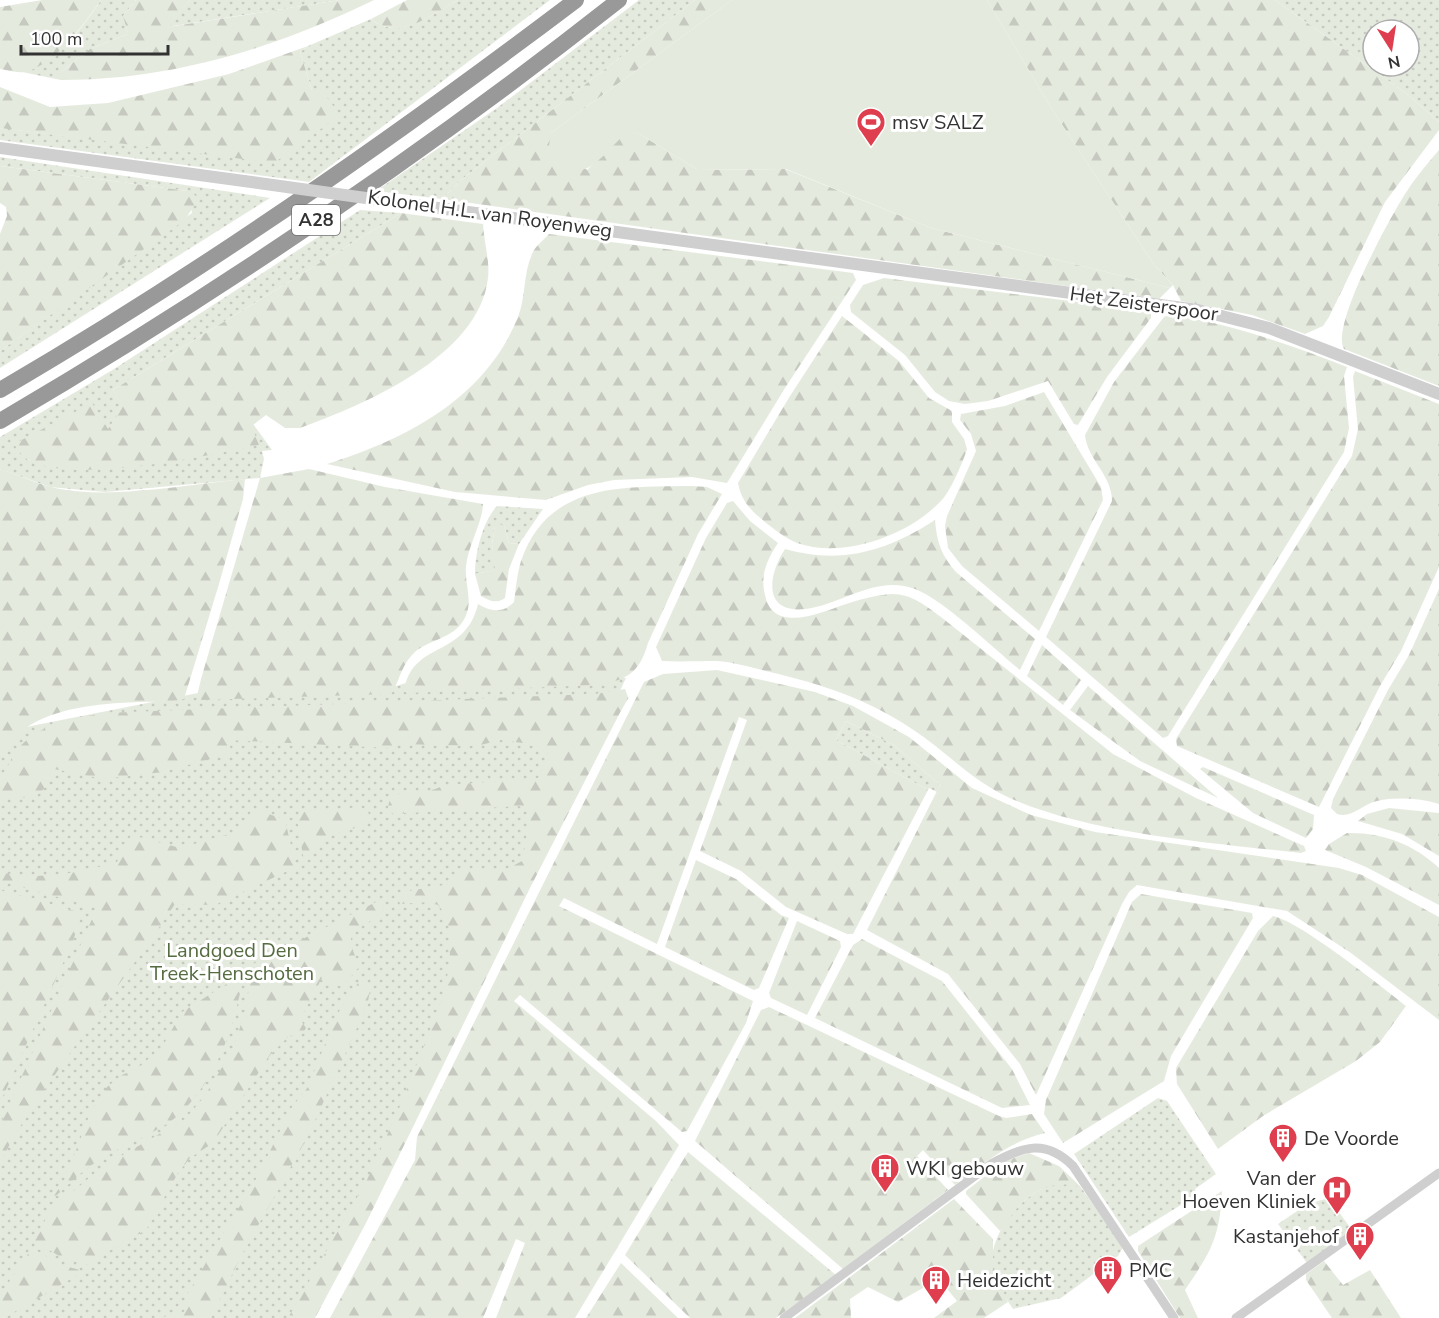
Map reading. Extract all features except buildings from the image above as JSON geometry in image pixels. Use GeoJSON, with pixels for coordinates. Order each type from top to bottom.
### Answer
{"type":"FeatureCollection","features":[{"type":"Feature","properties":{"kind":"highway","name":"A28"},"geometry":{"type":"LineString","coordinates":[[0,390],[267,222],[441,101],[576,0]]}},
{"type":"Feature","properties":{"kind":"highway","name":"A28"},"geometry":{"type":"LineString","coordinates":[[0,421],[180,310],[385,173],[620,0]]}},
{"type":"Feature","properties":{"kind":"street","name":"Kolonel H.L. van Royenweg"},"geometry":{"type":"LineString","coordinates":[[0,148],[837,262]]}},
{"type":"Feature","properties":{"kind":"street","name":"Het Zeisterspoor"},"geometry":{"type":"LineString","coordinates":[[837,262],[1227,316],[1286,334],[1439,394]]}},
{"type":"Feature","properties":{"kind":"street"},"geometry":{"type":"LineString","coordinates":[[784,1318],[991,1164],[1013,1152],[1032,1147],[1048,1149],[1062,1155],[1073,1166],[1174,1318]]}},
{"type":"Feature","properties":{"kind":"street"},"geometry":{"type":"LineString","coordinates":[[1236,1318],[1439,1173]]}},
{"type":"Feature","properties":{"kind":"green space"},"geometry":{"type":"Polygon","coordinates":[[[42,0],[101,0],[67,43],[46,62],[23,72],[0,69],[0,7],[42,0]]]}},
{"type":"Feature","properties":{"kind":"green space"},"geometry":{"type":"Polygon","coordinates":[[[101,0],[136,0],[123,16],[128,34],[90,49],[61,72],[61,80],[22,72],[46,61],[67,43],[101,0]]]}},
{"type":"Feature","properties":{"kind":"green space"},"geometry":{"type":"Polygon","coordinates":[[[136,0],[190,0],[168,27],[340,0],[374,0],[299,33],[222,58],[143,74],[102,79],[61,80],[61,72],[90,49],[128,34],[123,16],[136,0]]]}},
{"type":"Feature","properties":{"kind":"green space"},"geometry":{"type":"Polygon","coordinates":[[[190,0],[340,0],[167,27],[190,0]]]}},
{"type":"Feature","properties":{"kind":"green space"},"geometry":{"type":"Polygon","coordinates":[[[407,0],[458,0],[426,19],[404,27],[393,28],[371,19],[407,0]]]}},
{"type":"Feature","properties":{"kind":"green space"},"geometry":{"type":"Polygon","coordinates":[[[458,0],[550,0],[309,182],[0,140],[0,128],[206,153],[312,90],[300,52],[308,46],[371,19],[393,28],[404,27],[458,0]]]}},
{"type":"Feature","properties":{"kind":"green space"},"geometry":{"type":"Polygon","coordinates":[[[639,0],[695,0],[461,180],[442,199],[376,191],[497,108],[639,0]]]}},
{"type":"Feature","properties":{"kind":"green space"},"geometry":{"type":"Polygon","coordinates":[[[695,0],[732,0],[551,133],[587,170],[627,131],[638,133],[698,170],[785,169],[931,228],[1170,288],[1159,299],[442,199],[461,180],[695,0]]]}},
{"type":"Feature","properties":{"kind":"green space","name":"msv SALZ"},"geometry":{"type":"Polygon","coordinates":[[[732,0],[987,0],[1053,111],[1155,266],[1173,285],[1170,288],[931,228],[786,169],[698,170],[638,133],[627,132],[599,160],[590,167],[580,170],[570,170],[548,152],[551,133],[732,0]]]}},
{"type":"Feature","properties":{"kind":"green space"},"geometry":{"type":"Polygon","coordinates":[[[987,0],[1275,0],[1361,61],[1361,78],[1385,78],[1407,94],[1439,122],[1439,130],[1385,202],[1329,317],[1323,326],[1305,334],[1252,315],[1181,301],[1173,285],[1155,266],[1053,111],[987,0]]]}},
{"type":"Feature","properties":{"kind":"green space"},"geometry":{"type":"Polygon","coordinates":[[[1275,0],[1439,0],[1439,122],[1385,78],[1421,78],[1421,18],[1361,18],[1361,61],[1275,0]]]}},
{"type":"Feature","properties":{"kind":"green space"},"geometry":{"type":"Polygon","coordinates":[[[308,46],[300,52],[312,90],[320,88],[340,115],[274,163],[0,128],[0,87],[50,107],[108,103],[229,74],[308,46]]]}},
{"type":"Feature","properties":{"kind":"green space"},"geometry":{"type":"Polygon","coordinates":[[[1439,150],[1439,386],[1344,349],[1342,337],[1353,296],[1375,248],[1409,188],[1439,150]]]}},
{"type":"Feature","properties":{"kind":"green space"},"geometry":{"type":"Polygon","coordinates":[[[0,157],[270,198],[0,368],[0,351],[192,213],[188,191],[0,166],[0,157]]]}},
{"type":"Feature","properties":{"kind":"green space"},"geometry":{"type":"Polygon","coordinates":[[[0,166],[188,191],[195,195],[197,201],[185,220],[0,351],[0,234],[7,216],[6,207],[0,203],[0,166]]]}},
{"type":"Feature","properties":{"kind":"green space"},"geometry":{"type":"Polygon","coordinates":[[[360,210],[401,213],[113,390],[123,408],[108,429],[26,459],[51,467],[107,469],[245,413],[272,450],[262,451],[264,459],[260,478],[105,492],[50,487],[0,469],[0,437],[114,369],[360,210]]]}},
{"type":"Feature","properties":{"kind":"green space"},"geometry":{"type":"Polygon","coordinates":[[[401,213],[483,224],[488,265],[488,278],[480,306],[464,332],[441,354],[414,374],[355,406],[300,428],[285,428],[266,415],[253,425],[248,417],[259,445],[175,461],[140,466],[73,470],[46,466],[26,458],[14,444],[92,403],[108,429],[122,408],[113,390],[401,213]]]}},
{"type":"Feature","properties":{"kind":"green space"},"geometry":{"type":"Polygon","coordinates":[[[549,234],[853,273],[856,280],[785,388],[727,483],[692,477],[614,480],[588,485],[546,500],[455,492],[327,464],[386,442],[440,412],[464,393],[504,346],[518,317],[532,254],[549,234]]]}},
{"type":"Feature","properties":{"kind":"green space"},"geometry":{"type":"Polygon","coordinates":[[[884,278],[1151,311],[1151,318],[1107,377],[1078,425],[1074,424],[1048,381],[988,401],[965,404],[949,401],[935,392],[905,355],[851,312],[850,305],[863,285],[884,278]]]}},
{"type":"Feature","properties":{"kind":"green space"},"geometry":{"type":"Polygon","coordinates":[[[1171,314],[1260,336],[1347,367],[1344,376],[1349,428],[1344,452],[1168,736],[1163,738],[1046,637],[1112,501],[1108,483],[1090,452],[1085,435],[1114,382],[1164,317],[1171,314]]]}},
{"type":"Feature","properties":{"kind":"green space"},"geometry":{"type":"Polygon","coordinates":[[[842,316],[899,361],[929,398],[952,411],[952,422],[964,439],[967,449],[956,477],[944,498],[910,525],[892,534],[854,546],[815,547],[793,541],[764,521],[742,497],[738,483],[790,396],[842,316]]]}},
{"type":"Feature","properties":{"kind":"green space"},"geometry":{"type":"Polygon","coordinates":[[[1355,371],[1439,404],[1439,567],[1401,651],[1380,686],[1319,807],[1177,746],[1176,739],[1352,456],[1358,429],[1353,377],[1355,371]]]}},
{"type":"Feature","properties":{"kind":"green space"},"geometry":{"type":"Polygon","coordinates":[[[1044,392],[1101,487],[1103,500],[1039,631],[962,566],[948,548],[945,526],[947,516],[976,451],[971,434],[960,420],[961,414],[1005,406],[1044,392]]]}},
{"type":"Feature","properties":{"kind":"green space"},"geometry":{"type":"Polygon","coordinates":[[[0,469],[49,486],[86,492],[131,491],[245,479],[243,499],[184,699],[99,705],[58,713],[39,720],[23,731],[9,744],[0,762],[0,469]]]}},
{"type":"Feature","properties":{"kind":"green space"},"geometry":{"type":"Polygon","coordinates":[[[309,469],[385,487],[483,504],[466,566],[469,603],[465,617],[451,633],[415,652],[404,666],[393,692],[388,694],[202,700],[197,696],[201,679],[260,478],[309,469]]]}},
{"type":"Feature","properties":{"kind":"green space"},"geometry":{"type":"Polygon","coordinates":[[[640,487],[707,487],[722,494],[698,534],[640,662],[629,674],[614,681],[594,685],[407,693],[404,691],[409,675],[417,664],[462,634],[471,621],[478,604],[487,609],[501,610],[514,602],[521,561],[533,535],[549,516],[569,503],[591,494],[640,487]]]}},
{"type":"Feature","properties":{"kind":"green space"},"geometry":{"type":"Polygon","coordinates":[[[733,501],[750,521],[778,543],[768,561],[763,580],[765,595],[770,607],[777,614],[798,618],[873,597],[892,594],[912,598],[941,617],[1113,754],[1196,798],[1304,846],[1306,851],[1301,853],[1192,841],[1116,829],[1044,811],[998,792],[895,718],[844,694],[808,682],[730,663],[662,661],[656,647],[706,538],[727,503],[733,501]]]}},
{"type":"Feature","properties":{"kind":"green space"},"geometry":{"type":"Polygon","coordinates":[[[497,506],[543,509],[519,544],[509,543],[504,526],[495,527],[492,544],[496,570],[475,574],[476,556],[481,537],[497,506]]]}},
{"type":"Feature","properties":{"kind":"green space"},"geometry":{"type":"Polygon","coordinates":[[[935,520],[941,548],[956,572],[1035,639],[1020,670],[940,603],[915,589],[901,585],[886,585],[805,609],[791,609],[781,605],[775,599],[772,590],[775,569],[785,549],[826,556],[863,552],[899,540],[935,520]]]}},
{"type":"Feature","properties":{"kind":"green space"},"geometry":{"type":"Polygon","coordinates":[[[500,524],[504,526],[509,543],[519,544],[509,569],[505,598],[493,601],[481,596],[475,574],[495,570],[492,544],[495,527],[500,524]]]}},
{"type":"Feature","properties":{"kind":"green space","name":"Landgoed Den Treek-Henschoten"},"geometry":{"type":"Polygon","coordinates":[[[0,528],[6,731],[203,692],[380,691],[500,654],[626,678],[617,697],[629,697],[557,820],[310,1318],[0,1318],[0,528]]]}},
{"type":"Feature","properties":{"kind":"green space"},"geometry":{"type":"Polygon","coordinates":[[[1439,589],[1439,804],[1416,799],[1392,799],[1377,801],[1352,813],[1337,814],[1331,808],[1333,799],[1388,690],[1409,655],[1439,589]]]}},
{"type":"Feature","properties":{"kind":"green space"},"geometry":{"type":"Polygon","coordinates":[[[1042,645],[1081,680],[1063,705],[1027,676],[1042,645]]]}},
{"type":"Feature","properties":{"kind":"green space"},"geometry":{"type":"Polygon","coordinates":[[[717,670],[815,692],[853,706],[909,737],[972,788],[1031,815],[1095,832],[1339,868],[1362,875],[1439,917],[1439,1020],[1351,953],[1287,911],[1137,885],[1129,892],[1122,904],[1036,1095],[1020,1064],[948,974],[867,930],[940,785],[894,745],[846,721],[836,740],[928,790],[853,934],[847,934],[786,907],[741,871],[700,851],[747,720],[739,717],[657,944],[564,898],[559,906],[753,1001],[746,1023],[687,1131],[682,1132],[520,995],[514,1001],[656,1121],[679,1145],[575,1318],[496,1318],[525,1243],[516,1239],[483,1318],[330,1318],[415,1160],[417,1137],[644,682],[663,674],[717,670]]]}},
{"type":"Feature","properties":{"kind":"green space"},"geometry":{"type":"Polygon","coordinates":[[[1088,686],[1218,798],[1140,761],[1070,710],[1088,686]]]}},
{"type":"Feature","properties":{"kind":"green space"},"geometry":{"type":"Polygon","coordinates":[[[625,689],[628,697],[531,886],[366,1223],[315,1318],[288,1318],[367,1180],[404,1097],[444,994],[450,960],[449,928],[444,913],[438,905],[429,902],[400,904],[396,893],[450,884],[460,871],[509,868],[522,861],[527,831],[527,812],[519,806],[393,814],[388,808],[390,801],[396,795],[418,793],[447,785],[538,778],[548,759],[548,753],[537,745],[501,740],[476,746],[402,744],[390,748],[228,740],[232,753],[163,772],[103,779],[54,769],[44,789],[39,794],[28,798],[0,800],[0,776],[15,752],[36,733],[58,723],[104,713],[595,694],[625,689]]]}},
{"type":"Feature","properties":{"kind":"green space"},"geometry":{"type":"Polygon","coordinates":[[[846,721],[894,745],[940,785],[937,792],[929,788],[928,790],[836,740],[846,721]]]}},
{"type":"Feature","properties":{"kind":"green space"},"geometry":{"type":"Polygon","coordinates":[[[1203,767],[1314,815],[1313,829],[1306,838],[1253,813],[1200,769],[1203,767]]]}},
{"type":"Feature","properties":{"kind":"green space"},"geometry":{"type":"Polygon","coordinates":[[[361,807],[369,813],[364,821],[354,829],[324,838],[311,854],[303,856],[297,819],[303,812],[361,807]]]}},
{"type":"Feature","properties":{"kind":"green space"},"geometry":{"type":"Polygon","coordinates":[[[253,808],[285,820],[296,867],[215,905],[175,904],[30,1112],[10,1143],[0,1165],[0,1125],[97,908],[0,881],[0,872],[44,876],[117,862],[125,843],[132,835],[180,848],[240,831],[253,808]]]}},
{"type":"Feature","properties":{"kind":"green space"},"geometry":{"type":"Polygon","coordinates":[[[1389,808],[1439,813],[1439,856],[1402,834],[1358,821],[1367,814],[1389,808]]]}},
{"type":"Feature","properties":{"kind":"green space"},"geometry":{"type":"Polygon","coordinates":[[[1347,833],[1384,837],[1419,852],[1439,868],[1439,905],[1366,867],[1325,850],[1329,844],[1347,833]]]}},
{"type":"Feature","properties":{"kind":"green space"},"geometry":{"type":"Polygon","coordinates":[[[696,860],[736,879],[781,915],[789,918],[759,988],[754,990],[665,947],[696,860]]]}},
{"type":"Feature","properties":{"kind":"green space"},"geometry":{"type":"Polygon","coordinates":[[[0,890],[82,913],[73,941],[0,1103],[0,890]]]}},
{"type":"Feature","properties":{"kind":"green space"},"geometry":{"type":"Polygon","coordinates":[[[1141,894],[1252,913],[1253,918],[1171,1056],[1164,1081],[1063,1143],[1044,1114],[1046,1100],[1132,902],[1141,894]]]}},
{"type":"Feature","properties":{"kind":"green space"},"geometry":{"type":"Polygon","coordinates":[[[380,900],[383,909],[376,917],[352,934],[353,951],[360,966],[342,987],[322,978],[300,1019],[306,1028],[302,1034],[289,1036],[270,1055],[213,1143],[190,1158],[178,1173],[146,1230],[104,1254],[92,1265],[66,1260],[34,1241],[50,1211],[102,1167],[185,1119],[204,1097],[233,1049],[245,1012],[253,964],[380,900]]]}},
{"type":"Feature","properties":{"kind":"green space"},"geometry":{"type":"Polygon","coordinates":[[[1273,916],[1285,920],[1320,941],[1406,1006],[1380,1042],[1356,1061],[1263,1116],[1218,1149],[1177,1084],[1176,1068],[1258,931],[1273,916]]]}},
{"type":"Feature","properties":{"kind":"green space"},"geometry":{"type":"Polygon","coordinates":[[[797,921],[840,941],[841,947],[807,1015],[771,998],[769,993],[797,921]]]}},
{"type":"Feature","properties":{"kind":"green space"},"geometry":{"type":"Polygon","coordinates":[[[862,939],[942,981],[1012,1069],[1030,1105],[1002,1108],[815,1018],[853,945],[862,939]]]}},
{"type":"Feature","properties":{"kind":"green space"},"geometry":{"type":"Polygon","coordinates":[[[244,973],[236,1011],[223,1048],[206,1082],[194,1098],[173,1120],[94,1163],[52,1199],[65,1179],[91,1111],[107,1087],[122,1075],[138,1068],[162,1047],[182,1012],[244,973]]]}},
{"type":"Feature","properties":{"kind":"green space"},"geometry":{"type":"Polygon","coordinates":[[[360,980],[371,986],[367,1006],[308,1136],[241,1256],[211,1318],[156,1318],[181,1314],[187,1309],[185,1298],[256,1179],[292,1107],[308,1087],[336,1016],[360,980]]]}},
{"type":"Feature","properties":{"kind":"green space"},"geometry":{"type":"Polygon","coordinates":[[[769,1007],[999,1116],[1006,1118],[1032,1114],[1045,1133],[1009,1147],[955,1185],[923,1150],[917,1156],[948,1190],[843,1269],[695,1141],[761,1010],[769,1007]]]}},
{"type":"Feature","properties":{"kind":"green space"},"geometry":{"type":"Polygon","coordinates":[[[1158,1098],[1167,1101],[1216,1174],[1195,1189],[1197,1195],[1129,1237],[1074,1154],[1158,1098]]]}},
{"type":"Feature","properties":{"kind":"green space"},"geometry":{"type":"Polygon","coordinates":[[[688,1152],[836,1275],[776,1318],[690,1318],[625,1255],[688,1152]]]}},
{"type":"Feature","properties":{"kind":"green space"},"geometry":{"type":"Polygon","coordinates":[[[1029,1153],[1059,1166],[1080,1186],[1053,1185],[1038,1191],[1017,1208],[1000,1231],[966,1194],[966,1191],[1005,1161],[1029,1153]]]}},
{"type":"Feature","properties":{"kind":"green space"},"geometry":{"type":"Polygon","coordinates":[[[1062,1182],[1080,1186],[1123,1247],[1118,1256],[1061,1298],[1013,1309],[994,1274],[992,1262],[998,1235],[1014,1211],[1025,1200],[1049,1185],[1062,1182]]]}},
{"type":"Feature","properties":{"kind":"green space"},"geometry":{"type":"Polygon","coordinates":[[[1222,1191],[1219,1221],[1212,1244],[1185,1290],[1198,1318],[1180,1318],[1138,1251],[1138,1246],[1222,1191]]]}},
{"type":"Feature","properties":{"kind":"green space"},"geometry":{"type":"Polygon","coordinates":[[[954,1199],[993,1239],[993,1268],[1008,1302],[984,1318],[934,1318],[957,1301],[939,1279],[898,1302],[868,1287],[850,1299],[851,1318],[795,1318],[954,1199]]]}},
{"type":"Feature","properties":{"kind":"green space"},"geometry":{"type":"Polygon","coordinates":[[[1326,1199],[1333,1204],[1352,1230],[1307,1263],[1278,1224],[1309,1203],[1326,1199]]]}},
{"type":"Feature","properties":{"kind":"green space"},"geometry":{"type":"Polygon","coordinates":[[[32,1248],[61,1265],[80,1270],[81,1273],[4,1318],[0,1318],[0,1295],[32,1248]]]}},
{"type":"Feature","properties":{"kind":"green space"},"geometry":{"type":"Polygon","coordinates":[[[1324,1261],[1343,1285],[1370,1270],[1401,1318],[1332,1318],[1306,1280],[1306,1274],[1324,1261]]]}},
{"type":"Feature","properties":{"kind":"green space"},"geometry":{"type":"Polygon","coordinates":[[[621,1263],[678,1318],[586,1318],[621,1263]]]}},
{"type":"Feature","properties":{"kind":"place","name":"msv SALZ"},"geometry":{"type":"Point","coordinates":[871,148]}},
{"type":"Feature","properties":{"kind":"place","name":"De Voorde"},"geometry":{"type":"Point","coordinates":[1283,1164]}},
{"type":"Feature","properties":{"kind":"place","name":"WKI gebouw"},"geometry":{"type":"Point","coordinates":[885,1194]}},
{"type":"Feature","properties":{"kind":"place","name":"Van der Hoeven Kliniek"},"geometry":{"type":"Point","coordinates":[1337,1216]}},
{"type":"Feature","properties":{"kind":"place","name":"Kastanjehof"},"geometry":{"type":"Point","coordinates":[1360,1262]}},
{"type":"Feature","properties":{"kind":"place","name":"PMC"},"geometry":{"type":"Point","coordinates":[1108,1296]}},
{"type":"Feature","properties":{"kind":"place","name":"Heidezicht"},"geometry":{"type":"Point","coordinates":[936,1306]}}]}
